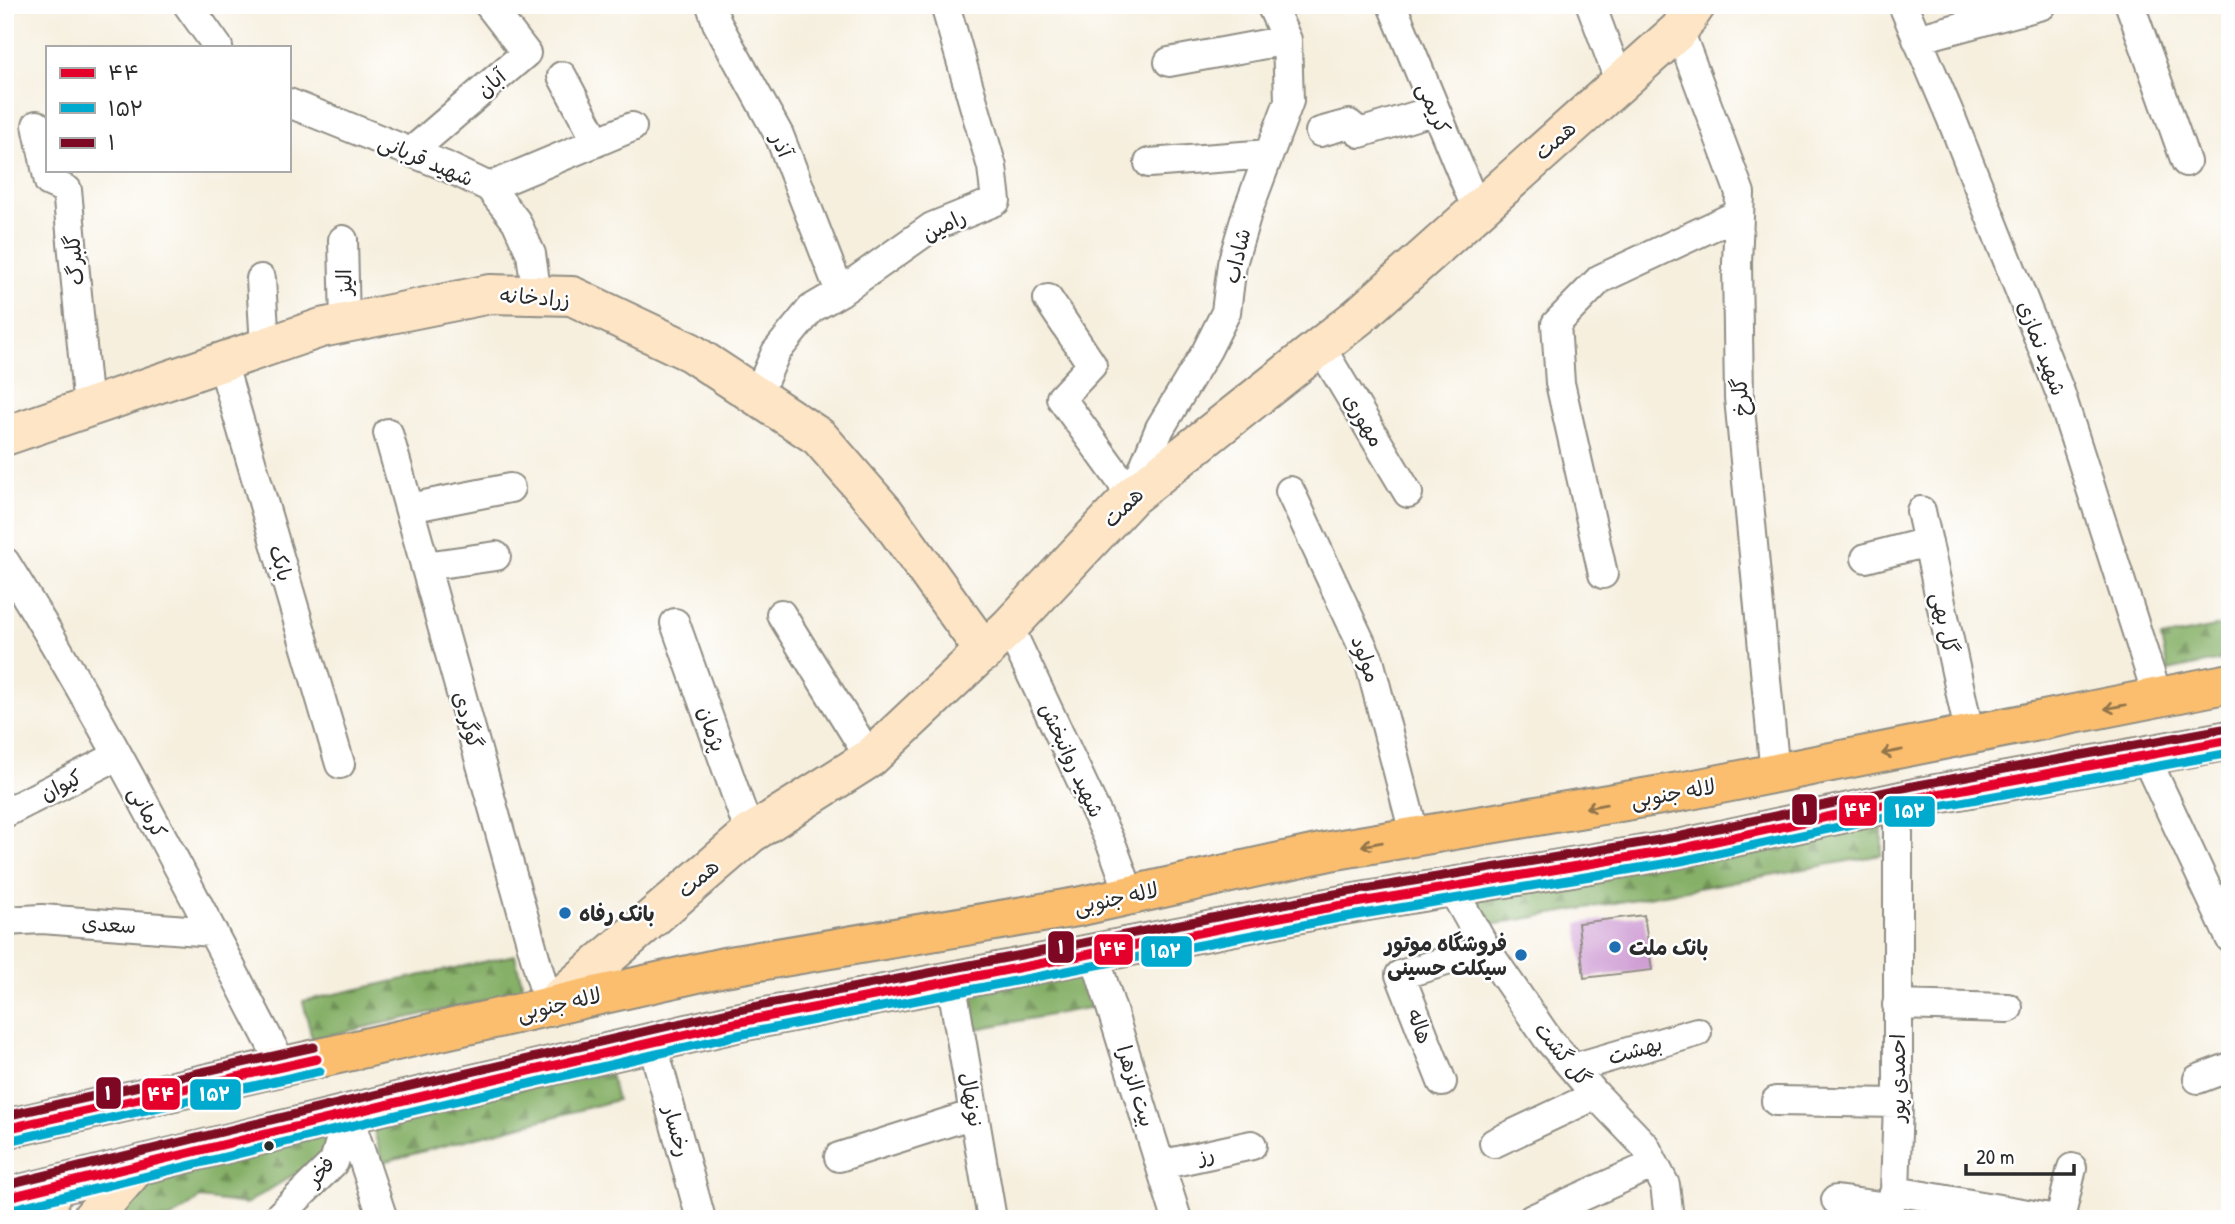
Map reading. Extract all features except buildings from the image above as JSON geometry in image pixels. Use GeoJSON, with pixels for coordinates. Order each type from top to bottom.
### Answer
{"type":"FeatureCollection","features":[{"type":"Feature","properties":{"kind":"main road","name":"لاله جنوبی"},"geometry":{"type":"LineString","coordinates":[[5,1129],[724,967],[1064,909],[1330,851],[1685,791],[2230,683]]}},
{"type":"Feature","properties":{"kind":"main road"},"geometry":{"type":"LineString","coordinates":[[5,1198],[49,1203],[137,1166],[735,1023],[1337,906],[1669,851],[1898,802],[2230,740]]}},
{"type":"Feature","properties":{"kind":"main road"},"geometry":{"type":"LineString","coordinates":[[1669,851],[1645,842],[1640,832],[1641,825],[1650,813],[1685,791]]}},
{"type":"Feature","properties":{"kind":"main road"},"geometry":{"type":"LineString","coordinates":[[1459,886],[1504,871],[1516,863],[1522,854],[1526,846],[1525,839],[1501,822]]}},
{"type":"Feature","properties":{"kind":"street"},"geometry":{"type":"LineString","coordinates":[[188,5],[217,46]]}},
{"type":"Feature","properties":{"kind":"street","name":"آبان"},"geometry":{"type":"LineString","coordinates":[[411,152],[526,53],[489,5]]}},
{"type":"Feature","properties":{"kind":"street","name":"آذر"},"geometry":{"type":"LineString","coordinates":[[711,5],[717,23],[779,135],[840,292]]}},
{"type":"Feature","properties":{"kind":"street","name":"رامین"},"geometry":{"type":"LineString","coordinates":[[757,396],[776,352],[811,309],[840,292],[932,227],[996,201],[992,167],[945,5]]}},
{"type":"Feature","properties":{"kind":"street","name":"شاداب"},"geometry":{"type":"LineString","coordinates":[[1132,496],[1160,428],[1207,350],[1226,312],[1232,264],[1289,101],[1287,40],[1271,5]]}},
{"type":"Feature","properties":{"kind":"street","name":"کریمی"},"geometry":{"type":"LineString","coordinates":[[1392,5],[1477,210]]}},
{"type":"Feature","properties":{"kind":"street"},"geometry":{"type":"LineString","coordinates":[[1591,5],[1619,83]]}},
{"type":"Feature","properties":{"kind":"street","name":"شهید نمازی"},"geometry":{"type":"LineString","coordinates":[[1903,5],[2060,392],[2158,698]]}},
{"type":"Feature","properties":{"kind":"street"},"geometry":{"type":"LineString","coordinates":[[1917,39],[2042,5]]}},
{"type":"Feature","properties":{"kind":"street"},"geometry":{"type":"LineString","coordinates":[[2130,5],[2186,162]]}},
{"type":"Feature","properties":{"kind":"street","name":"همت"},"geometry":{"type":"LineString","coordinates":[[549,1006],[750,834],[870,758],[997,640],[1132,496],[1359,316],[1619,83],[1685,13]]}},
{"type":"Feature","properties":{"kind":"street","name":"گلرخ"},"geometry":{"type":"LineString","coordinates":[[1685,13],[1740,193],[1737,262],[1739,398],[1775,774]]}},
{"type":"Feature","properties":{"kind":"street"},"geometry":{"type":"LineString","coordinates":[[1169,62],[1287,40]]}},
{"type":"Feature","properties":{"kind":"street"},"geometry":{"type":"LineString","coordinates":[[562,76],[597,142]]}},
{"type":"Feature","properties":{"kind":"street","name":"شهید قربانی"},"geometry":{"type":"LineString","coordinates":[[290,103],[489,187],[516,221],[531,254],[537,296]]}},
{"type":"Feature","properties":{"kind":"street"},"geometry":{"type":"LineString","coordinates":[[1321,132],[1349,124],[1360,132],[1435,110]]}},
{"type":"Feature","properties":{"kind":"street","name":"گلبرگ"},"geometry":{"type":"LineString","coordinates":[[37,125],[46,168]]}},
{"type":"Feature","properties":{"kind":"street"},"geometry":{"type":"LineString","coordinates":[[489,187],[632,127]]}},
{"type":"Feature","properties":{"kind":"street"},"geometry":{"type":"LineString","coordinates":[[1149,163],[1269,155]]}},
{"type":"Feature","properties":{"kind":"street","name":"گلبرگ"},"geometry":{"type":"LineString","coordinates":[[47,172],[49,182],[67,190],[88,408]]}},
{"type":"Feature","properties":{"kind":"street"},"geometry":{"type":"LineString","coordinates":[[1603,574],[1560,383],[1556,324],[1600,279],[1739,214]]}},
{"type":"Feature","properties":{"kind":"street","name":"الیز"},"geometry":{"type":"LineString","coordinates":[[343,240],[345,324]]}},
{"type":"Feature","properties":{"kind":"street"},"geometry":{"type":"LineString","coordinates":[[261,279],[265,347]]}},
{"type":"Feature","properties":{"kind":"street","name":"زرادخانه"},"geometry":{"type":"LineString","coordinates":[[5,436],[321,328],[489,294],[572,296],[690,352],[819,437],[997,640]]}},
{"type":"Feature","properties":{"kind":"street"},"geometry":{"type":"LineString","coordinates":[[1048,299],[1092,365],[1061,398],[1132,496]]}},
{"type":"Feature","properties":{"kind":"street","name":"مهوری"},"geometry":{"type":"LineString","coordinates":[[1320,346],[1408,494]]}},
{"type":"Feature","properties":{"kind":"street","name":"بابک"},"geometry":{"type":"LineString","coordinates":[[222,362],[340,764]]}},
{"type":"Feature","properties":{"kind":"street","name":"گوگردی"},"geometry":{"type":"LineString","coordinates":[[388,433],[549,1006]]}},
{"type":"Feature","properties":{"kind":"street"},"geometry":{"type":"LineString","coordinates":[[409,508],[510,488]]}},
{"type":"Feature","properties":{"kind":"street","name":"مولود"},"geometry":{"type":"LineString","coordinates":[[1290,491],[1369,660],[1415,837]]}},
{"type":"Feature","properties":{"kind":"street","name":"گل بهی"},"geometry":{"type":"LineString","coordinates":[[1921,511],[1970,736]]}},
{"type":"Feature","properties":{"kind":"street"},"geometry":{"type":"LineString","coordinates":[[1866,558],[1928,542]]}},
{"type":"Feature","properties":{"kind":"street"},"geometry":{"type":"LineString","coordinates":[[425,566],[496,556]]}},
{"type":"Feature","properties":{"kind":"street","name":"کرمانی"},"geometry":{"type":"LineString","coordinates":[[5,562],[44,625],[117,756],[283,1067]]}},
{"type":"Feature","properties":{"kind":"street"},"geometry":{"type":"LineString","coordinates":[[781,614],[870,758]]}},
{"type":"Feature","properties":{"kind":"street","name":"پژمان"},"geometry":{"type":"LineString","coordinates":[[675,624],[750,834]]}},
{"type":"Feature","properties":{"kind":"street","name":"شهید روانبخش"},"geometry":{"type":"LineString","coordinates":[[997,640],[1113,848],[1130,895]]}},
{"type":"Feature","properties":{"kind":"street","name":"کیوان"},"geometry":{"type":"LineString","coordinates":[[5,813],[117,756]]}},
{"type":"Feature","properties":{"kind":"street"},"geometry":{"type":"LineString","coordinates":[[2145,756],[2230,938]]}},
{"type":"Feature","properties":{"kind":"street","name":"احمدی پور"},"geometry":{"type":"LineString","coordinates":[[1895,1191],[1898,1103],[1898,802]]}},
{"type":"Feature","properties":{"kind":"street","name":"گل گشت"},"geometry":{"type":"LineString","coordinates":[[1459,886],[1486,949],[1548,1039],[1645,1146],[1665,1185],[1670,1219]]}},
{"type":"Feature","properties":{"kind":"street","name":"سعدی"},"geometry":{"type":"LineString","coordinates":[[5,921],[42,919],[213,932]]}},
{"type":"Feature","properties":{"kind":"street","name":"هاله"},"geometry":{"type":"LineString","coordinates":[[1442,1082],[1400,975],[1486,949]]}},
{"type":"Feature","properties":{"kind":"street","name":"بیت الزهرا"},"geometry":{"type":"LineString","coordinates":[[1094,953],[1177,1219]]}},
{"type":"Feature","properties":{"kind":"street","name":"نونهال"},"geometry":{"type":"LineString","coordinates":[[951,980],[992,1219]]}},
{"type":"Feature","properties":{"kind":"street"},"geometry":{"type":"LineString","coordinates":[[1897,1005],[2008,1007]]}},
{"type":"Feature","properties":{"kind":"street","name":"بهشت"},"geometry":{"type":"LineString","coordinates":[[1573,1068],[1697,1032]]}},
{"type":"Feature","properties":{"kind":"street","name":"رخسار"},"geometry":{"type":"LineString","coordinates":[[652,1042],[701,1219]]}},
{"type":"Feature","properties":{"kind":"street"},"geometry":{"type":"LineString","coordinates":[[2198,1079],[2230,1067]]}},
{"type":"Feature","properties":{"kind":"street"},"geometry":{"type":"LineString","coordinates":[[1494,1143],[1596,1095]]}},
{"type":"Feature","properties":{"kind":"street"},"geometry":{"type":"LineString","coordinates":[[1776,1101],[1898,1103]]}},
{"type":"Feature","properties":{"kind":"street"},"geometry":{"type":"LineString","coordinates":[[348,1114],[383,1219]]}},
{"type":"Feature","properties":{"kind":"street","name":"فخر"},"geometry":{"type":"LineString","coordinates":[[276,1219],[334,1162],[348,1114]]}},
{"type":"Feature","properties":{"kind":"street"},"geometry":{"type":"LineString","coordinates":[[839,1157],[974,1114]]}},
{"type":"Feature","properties":{"kind":"street","name":"رز"},"geometry":{"type":"LineString","coordinates":[[1160,1165],[1252,1145]]}},
{"type":"Feature","properties":{"kind":"street"},"geometry":{"type":"LineString","coordinates":[[1532,1219],[1654,1164]]}},
{"type":"Feature","properties":{"kind":"street"},"geometry":{"type":"LineString","coordinates":[[91,1219],[137,1166]]}},
{"type":"Feature","properties":{"kind":"street"},"geometry":{"type":"LineString","coordinates":[[1836,1200],[1888,1207],[1895,1191],[2058,1219],[2072,1168]]}},
{"type":"Feature","properties":{"kind":"green space"},"geometry":{"type":"Polygon","coordinates":[[[2230,624],[2230,658],[2168,671],[2161,638],[2230,624]]]}},
{"type":"Feature","properties":{"kind":"green space"},"geometry":{"type":"Polygon","coordinates":[[[1882,822],[1882,855],[1491,925],[1474,899],[1882,822]]]}},
{"type":"Feature","properties":{"kind":"green space"},"geometry":{"type":"Polygon","coordinates":[[[515,955],[524,992],[312,1039],[303,1001],[515,955]]]}},
{"type":"Feature","properties":{"kind":"green space"},"geometry":{"type":"Polygon","coordinates":[[[1086,972],[1093,1007],[976,1029],[970,994],[1086,972]]]}},
{"type":"Feature","properties":{"kind":"green space"},"geometry":{"type":"Polygon","coordinates":[[[608,1066],[617,1100],[383,1162],[373,1128],[608,1066]]]}},
{"type":"Feature","properties":{"kind":"green space"},"geometry":{"type":"Polygon","coordinates":[[[329,1134],[321,1158],[246,1204],[200,1198],[170,1219],[107,1219],[146,1181],[329,1134]]]}},
{"type":"Feature","properties":{"kind":"transit line","name":"۱"},"geometry":{"type":"LineString","coordinates":[[5,1185],[733,1011],[1335,894],[1677,837],[1913,786],[2228,728]]}},
{"type":"Feature","properties":{"kind":"transit line","name":"۴۴"},"geometry":{"type":"LineString","coordinates":[[5,1198],[735,1023],[1337,906],[1679,849],[1915,798],[2230,740]]}},
{"type":"Feature","properties":{"kind":"transit line","name":"۱۵۲"},"geometry":{"type":"LineString","coordinates":[[8,1210],[738,1035],[1339,918],[1681,861],[1917,810],[2230,753]]}},
{"type":"Feature","properties":{"kind":"transit line","name":"۱"},"geometry":{"type":"LineString","coordinates":[[5,1116],[314,1047]]}},
{"type":"Feature","properties":{"kind":"transit line","name":"۴۴"},"geometry":{"type":"LineString","coordinates":[[5,1129],[317,1059]]}},
{"type":"Feature","properties":{"kind":"transit line","name":"۱۵۲"},"geometry":{"type":"LineString","coordinates":[[8,1141],[320,1071]]}},
{"type":"Feature","properties":{"kind":"place","name":"بانک رفاه"},"geometry":{"type":"Point","coordinates":[565,913]}},
{"type":"Feature","properties":{"kind":"place","name":"بانک ملت"},"geometry":{"type":"Point","coordinates":[1615,947]}},
{"type":"Feature","properties":{"kind":"place","name":"فروشگاه موتور سیکلت حسینی"},"geometry":{"type":"Point","coordinates":[1521,955]}}]}
